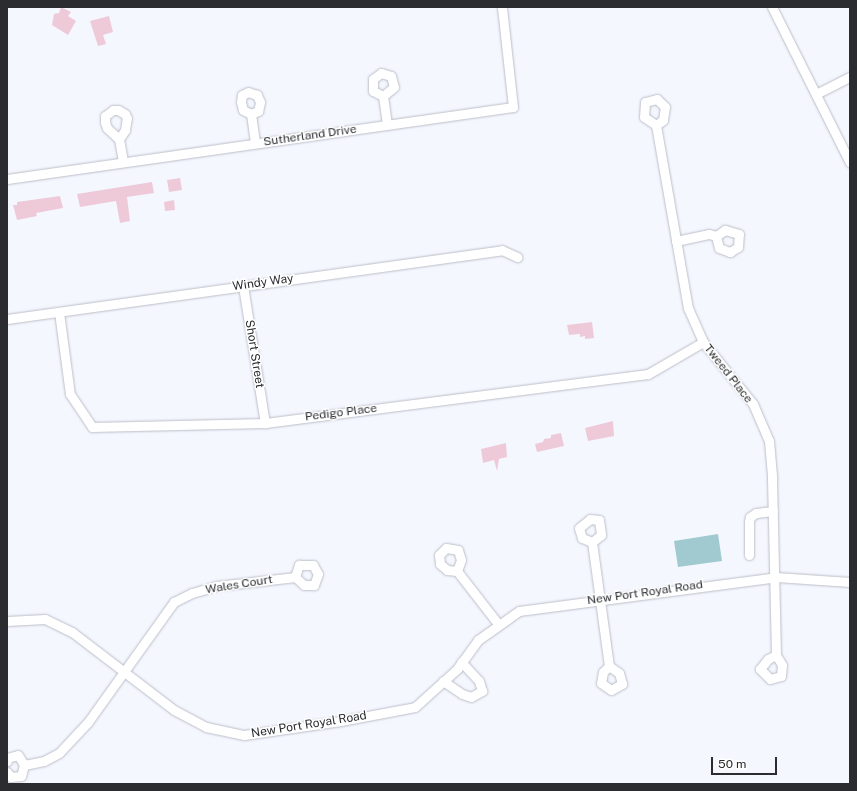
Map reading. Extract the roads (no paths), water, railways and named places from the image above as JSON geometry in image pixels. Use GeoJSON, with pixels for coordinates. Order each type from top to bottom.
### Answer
{"type":"FeatureCollection","features":[{"type":"Feature","properties":{"kind":"street","name":"Sutherland Drive"},"geometry":{"type":"LineString","coordinates":[[7,179],[513,106],[502,7]]}},
{"type":"Feature","properties":{"kind":"street"},"geometry":{"type":"LineString","coordinates":[[772,7],[850,163]]}},
{"type":"Feature","properties":{"kind":"street"},"geometry":{"type":"LineString","coordinates":[[816,94],[850,77]]}},
{"type":"Feature","properties":{"kind":"street"},"geometry":{"type":"LineString","coordinates":[[383,96],[387,125]]}},
{"type":"Feature","properties":{"kind":"street"},"geometry":{"type":"LineString","coordinates":[[251,114],[255,143]]}},
{"type":"Feature","properties":{"kind":"street","name":"Tweed Place"},"geometry":{"type":"LineString","coordinates":[[656,125],[688,308],[702,342],[753,404],[768,441],[776,577],[776,656]]}},
{"type":"Feature","properties":{"kind":"street"},"geometry":{"type":"LineString","coordinates":[[119,138],[123,162]]}},
{"type":"Feature","properties":{"kind":"street"},"geometry":{"type":"LineString","coordinates":[[676,241],[709,234],[716,236]]}},
{"type":"Feature","properties":{"kind":"street","name":"Windy Way"},"geometry":{"type":"LineString","coordinates":[[7,319],[502,250],[517,257]]}},
{"type":"Feature","properties":{"kind":"street","name":"Short Street"},"geometry":{"type":"LineString","coordinates":[[243,286],[265,423]]}},
{"type":"Feature","properties":{"kind":"street","name":"Pedigo Place"},"geometry":{"type":"LineString","coordinates":[[59,312],[70,394],[92,427],[265,423],[648,374],[702,342]]}},
{"type":"Feature","properties":{"kind":"street"},"geometry":{"type":"LineString","coordinates":[[749,555],[750,517],[756,513],[773,511]]}},
{"type":"Feature","properties":{"kind":"street"},"geometry":{"type":"LineString","coordinates":[[592,542],[598,600],[609,666]]}},
{"type":"Feature","properties":{"kind":"street"},"geometry":{"type":"LineString","coordinates":[[458,571],[499,625]]}},
{"type":"Feature","properties":{"kind":"street","name":"Wales Court"},"geometry":{"type":"LineString","coordinates":[[24,766],[44,761],[59,753],[88,722],[174,602],[192,593],[218,586],[295,577]]}},
{"type":"Feature","properties":{"kind":"street","name":"New Port Royal Road"},"geometry":{"type":"LineString","coordinates":[[7,621],[45,619],[72,632],[174,710],[206,727],[244,735],[341,721],[415,707],[461,662],[478,640],[519,611],[776,577],[850,582]]}},
{"type":"Feature","properties":{"kind":"street"},"geometry":{"type":"LineString","coordinates":[[443,681],[462,694],[471,697],[482,691],[479,681],[461,662]]}},
{"type":"Feature","properties":{"kind":"street"},"geometry":{"type":"LineString","coordinates":[[7,760],[8,758],[18,755],[24,766],[22,776],[11,777],[7,772]]}},
{"type":"Feature","properties":{"kind":"water"},"geometry":{"type":"Polygon","coordinates":[[[718,534],[722,561],[678,567],[674,541],[718,534]]]}}]}
